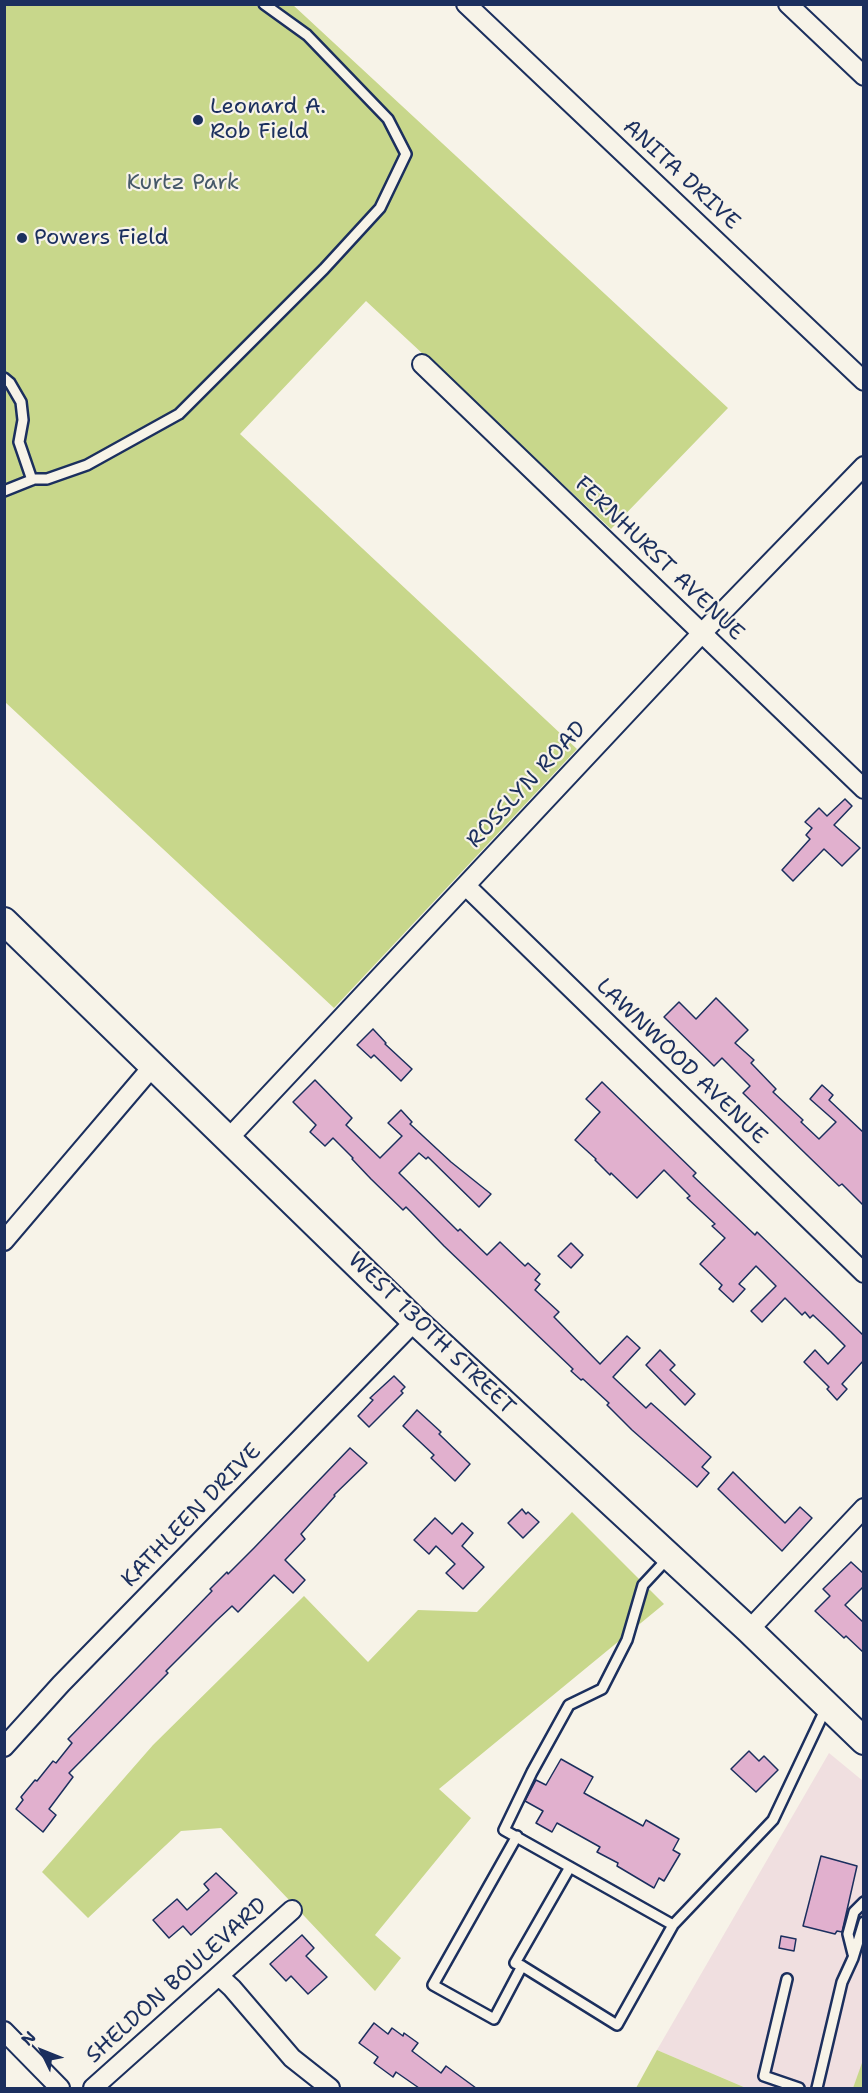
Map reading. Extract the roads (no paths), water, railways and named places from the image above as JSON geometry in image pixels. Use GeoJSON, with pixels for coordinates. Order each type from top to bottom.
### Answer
{"type":"FeatureCollection","features":[{"type":"Feature","properties":{"kind":"main road","name":"WEST 130TH STREET"},"geometry":{"type":"LineString","coordinates":[[4,921],[415,1321],[749,1630],[864,1742]]}},
{"type":"Feature","properties":{"kind":"street","name":"ANITA DRIVE"},"geometry":{"type":"LineString","coordinates":[[466,4],[864,381]]}},
{"type":"Feature","properties":{"kind":"street"},"geometry":{"type":"LineString","coordinates":[[788,4],[864,76]]}},
{"type":"Feature","properties":{"kind":"street","name":"FERNHURST AVENUE"},"geometry":{"type":"LineString","coordinates":[[422,363],[864,789]]}},
{"type":"Feature","properties":{"kind":"street","name":"ROSSLYN ROAD"},"geometry":{"type":"LineString","coordinates":[[228,1139],[702,633],[864,466]]}},
{"type":"Feature","properties":{"kind":"street","name":"LAWNWOOD AVENUE"},"geometry":{"type":"LineString","coordinates":[[466,886],[864,1273]]}},
{"type":"Feature","properties":{"kind":"street"},"geometry":{"type":"LineString","coordinates":[[4,1241],[153,1066]]}},
{"type":"Feature","properties":{"kind":"street","name":"KATHLEEN DRIVE"},"geometry":{"type":"LineString","coordinates":[[4,1747],[62,1684],[415,1321]]}},
{"type":"Feature","properties":{"kind":"street"},"geometry":{"type":"LineString","coordinates":[[749,1630],[864,1508]]}},
{"type":"Feature","properties":{"kind":"street","name":"SHELDON BOULEVARD"},"geometry":{"type":"LineString","coordinates":[[93,2088],[292,1910]]}},
{"type":"Feature","properties":{"kind":"street"},"geometry":{"type":"LineString","coordinates":[[219,1976],[292,2058],[330,2088]]}},
{"type":"Feature","properties":{"kind":"street"},"geometry":{"type":"LineString","coordinates":[[4,2031],[60,2088]]}},
{"type":"Feature","properties":{"kind":"lane"},"geometry":{"type":"LineString","coordinates":[[4,491],[32,480],[47,479],[87,465],[179,414],[324,269],[380,208],[406,154],[388,118],[307,35],[264,4]]}},
{"type":"Feature","properties":{"kind":"lane"},"geometry":{"type":"LineString","coordinates":[[4,378],[10,383],[21,402],[22,420],[19,442],[32,480]]}},
{"type":"Feature","properties":{"kind":"lane"},"geometry":{"type":"LineString","coordinates":[[669,1557],[643,1585],[627,1640],[602,1689],[569,1705],[532,1772],[504,1830],[673,1925]]}},
{"type":"Feature","properties":{"kind":"lane"},"geometry":{"type":"LineString","coordinates":[[570,1867],[515,1963],[616,2025],[673,1925],[772,1820],[827,1706]]}},
{"type":"Feature","properties":{"kind":"lane"},"geometry":{"type":"LineString","coordinates":[[517,1836],[433,1985],[494,2019],[522,1966]]}},
{"type":"Feature","properties":{"kind":"lane"},"geometry":{"type":"LineString","coordinates":[[853,1957],[848,1934],[854,1912],[864,1902]]}},
{"type":"Feature","properties":{"kind":"lane"},"geometry":{"type":"LineString","coordinates":[[817,2088],[842,1982],[864,1922]]}},
{"type":"Feature","properties":{"kind":"lane"},"geometry":{"type":"LineString","coordinates":[[787,1979],[764,2076],[799,2088]]}},
{"type":"Feature","properties":{"kind":"place","name":"Leonard A. Rob Field"},"geometry":{"type":"Point","coordinates":[198,120]}},
{"type":"Feature","properties":{"kind":"place","name":"Powers Field"},"geometry":{"type":"Point","coordinates":[22,238]}},
{"type":"Feature","properties":{"kind":"park label","name":"Kurtz Park"},"geometry":{"type":"Point","coordinates":[183,183]}}]}
